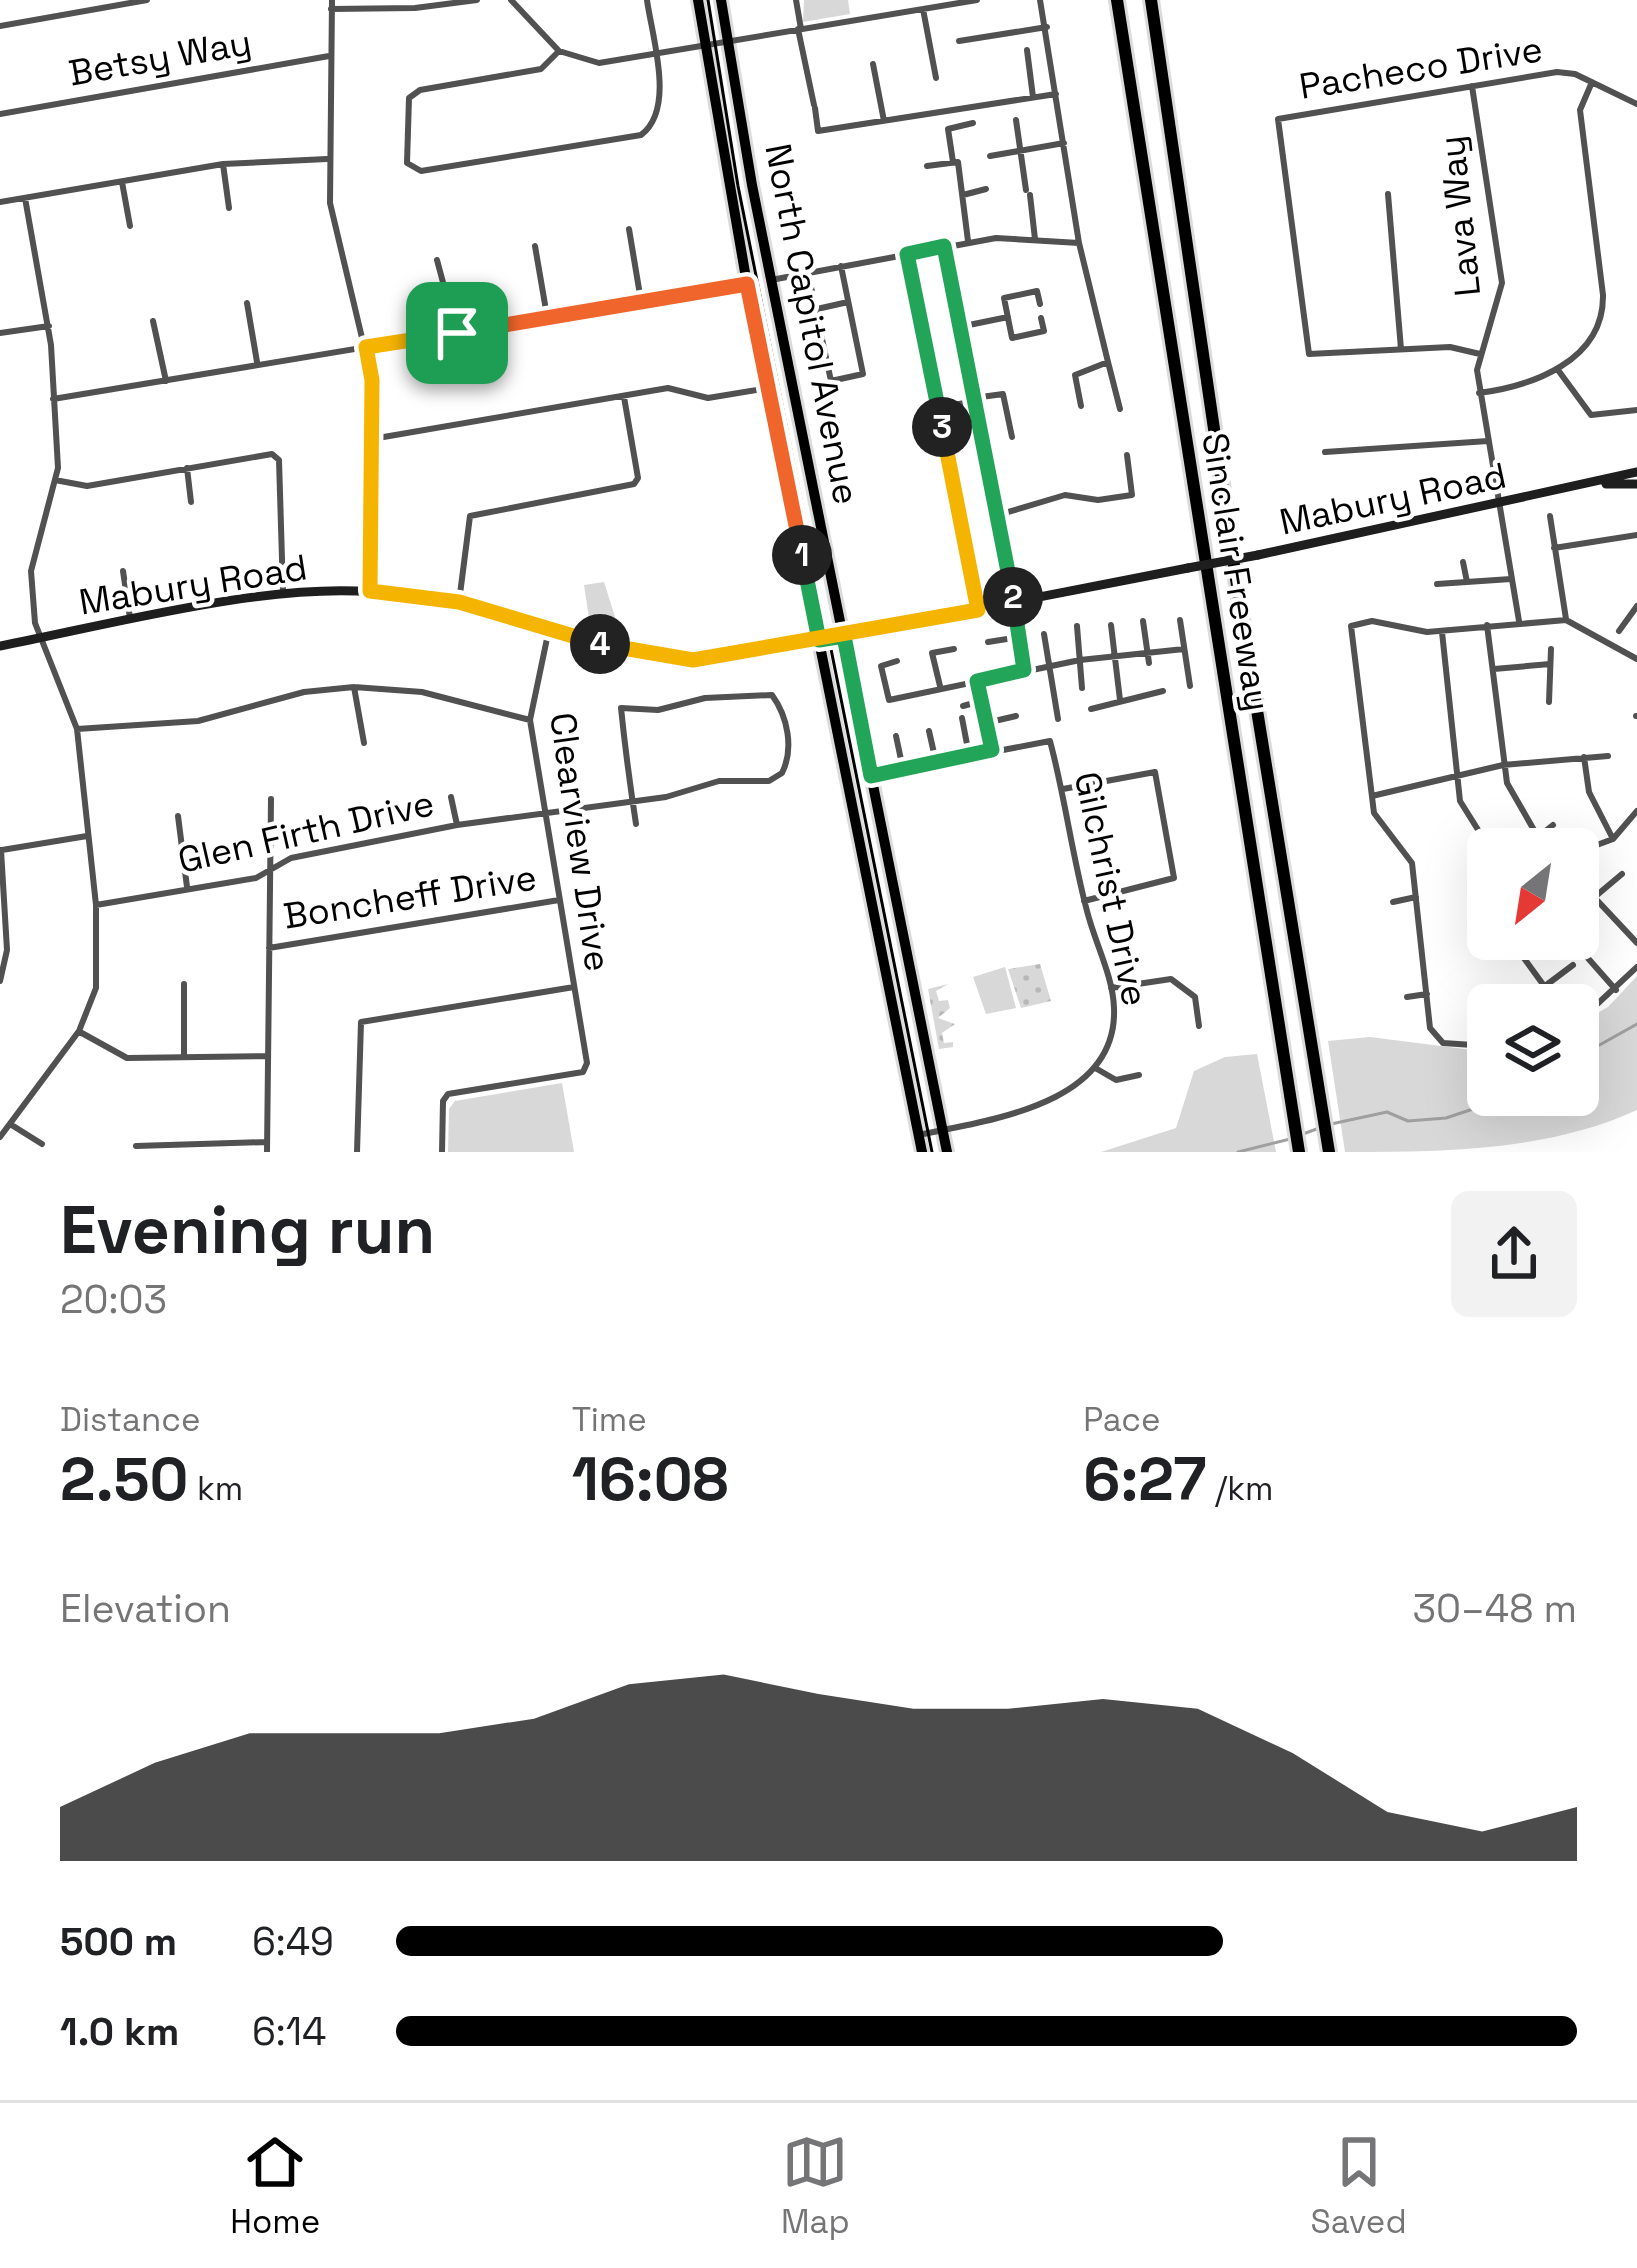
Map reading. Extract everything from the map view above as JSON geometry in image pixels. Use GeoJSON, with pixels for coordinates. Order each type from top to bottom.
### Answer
{"type":"FeatureCollection","features":[{"type":"Feature","properties":{"kind":"highway","name":"Sinclair Freeway"},"geometry":{"type":"LineString","coordinates":[[1117,0],[1299,1152]]}},
{"type":"Feature","properties":{"kind":"highway","name":"Sinclair Freeway"},"geometry":{"type":"LineString","coordinates":[[1151,0],[1329,1152]]}},
{"type":"Feature","properties":{"kind":"main road","name":"North Capitol Avenue"},"geometry":{"type":"LineString","coordinates":[[698,0],[747,284],[922,1152]]}},
{"type":"Feature","properties":{"kind":"main road","name":"North Capitol Avenue"},"geometry":{"type":"LineString","coordinates":[[722,0],[771,280],[947,1152]]}},
{"type":"Feature","properties":{"kind":"main road","name":"Mabury Road"},"geometry":{"type":"LineString","coordinates":[[0,646],[283,594],[370,591],[459,602],[610,647],[693,660],[844,636],[1258,555],[1637,472]]}},
{"type":"Feature","properties":{"kind":"main road","name":"Mabury Road"},"geometry":{"type":"LineString","coordinates":[[1594,484],[1637,484]]}},
{"type":"Feature","properties":{"kind":"street"},"geometry":{"type":"LineString","coordinates":[[0,26],[147,0]]}},
{"type":"Feature","properties":{"kind":"street"},"geometry":{"type":"LineString","coordinates":[[370,591],[372,439],[366,347],[335,240],[327,159],[331,4],[477,0]]}},
{"type":"Feature","properties":{"kind":"street"},"geometry":{"type":"LineString","coordinates":[[511,0],[559,51],[599,63],[977,0]]}},
{"type":"Feature","properties":{"kind":"street"},"geometry":{"type":"LineString","coordinates":[[559,51],[541,69],[420,90],[410,98],[407,163],[421,171],[641,135],[650,128],[660,103],[647,0]]}},
{"type":"Feature","properties":{"kind":"street"},"geometry":{"type":"LineString","coordinates":[[796,0],[818,131],[1056,94]]}},
{"type":"Feature","properties":{"kind":"street"},"geometry":{"type":"LineString","coordinates":[[1040,0],[1079,243],[1120,409]]}},
{"type":"Feature","properties":{"kind":"street"},"geometry":{"type":"LineString","coordinates":[[923,9],[936,78]]}},
{"type":"Feature","properties":{"kind":"street"},"geometry":{"type":"LineString","coordinates":[[959,41],[1047,27]]}},
{"type":"Feature","properties":{"kind":"street"},"geometry":{"type":"LineString","coordinates":[[1027,50],[1034,97]]}},
{"type":"Feature","properties":{"kind":"street","name":"Betsy Way"},"geometry":{"type":"LineString","coordinates":[[0,114],[329,56]]}},
{"type":"Feature","properties":{"kind":"street"},"geometry":{"type":"LineString","coordinates":[[873,64],[884,121]]}},
{"type":"Feature","properties":{"kind":"street","name":"Pacheco Drive"},"geometry":{"type":"LineString","coordinates":[[1401,349],[1310,354],[1279,118],[1557,72],[1592,82],[1637,104]]}},
{"type":"Feature","properties":{"kind":"street"},"geometry":{"type":"LineString","coordinates":[[1479,393],[1558,370],[1591,338],[1603,307],[1580,110],[1592,82]]}},
{"type":"Feature","properties":{"kind":"street","name":"Lava Way"},"geometry":{"type":"LineString","coordinates":[[1472,86],[1502,284],[1480,354],[1479,393],[1519,621]]}},
{"type":"Feature","properties":{"kind":"street"},"geometry":{"type":"LineString","coordinates":[[1016,120],[1035,240]]}},
{"type":"Feature","properties":{"kind":"street"},"geometry":{"type":"LineString","coordinates":[[953,162],[947,129],[973,123]]}},
{"type":"Feature","properties":{"kind":"street"},"geometry":{"type":"LineString","coordinates":[[991,156],[1064,143]]}},
{"type":"Feature","properties":{"kind":"street"},"geometry":{"type":"LineString","coordinates":[[0,202],[223,164],[327,159]]}},
{"type":"Feature","properties":{"kind":"street"},"geometry":{"type":"LineString","coordinates":[[927,166],[958,162],[968,242]]}},
{"type":"Feature","properties":{"kind":"street"},"geometry":{"type":"LineString","coordinates":[[223,164],[229,208]]}},
{"type":"Feature","properties":{"kind":"street"},"geometry":{"type":"LineString","coordinates":[[122,182],[130,226]]}},
{"type":"Feature","properties":{"kind":"street"},"geometry":{"type":"LineString","coordinates":[[963,195],[986,189]]}},
{"type":"Feature","properties":{"kind":"street"},"geometry":{"type":"LineString","coordinates":[[1388,194],[1401,349],[1450,347],[1480,354]]}},
{"type":"Feature","properties":{"kind":"street"},"geometry":{"type":"LineString","coordinates":[[0,1137],[79,1031],[96,988],[96,905],[77,729],[38,639],[31,571],[55,479],[49,326],[25,198]]}},
{"type":"Feature","properties":{"kind":"street"},"geometry":{"type":"LineString","coordinates":[[629,229],[641,302]]}},
{"type":"Feature","properties":{"kind":"street"},"geometry":{"type":"LineString","coordinates":[[771,280],[968,242],[1079,243]]}},
{"type":"Feature","properties":{"kind":"street"},"geometry":{"type":"LineString","coordinates":[[535,246],[547,316]]}},
{"type":"Feature","properties":{"kind":"street"},"geometry":{"type":"LineString","coordinates":[[944,246],[1024,670]]}},
{"type":"Feature","properties":{"kind":"street"},"geometry":{"type":"LineString","coordinates":[[907,254],[978,610]]}},
{"type":"Feature","properties":{"kind":"street"},"geometry":{"type":"LineString","coordinates":[[437,260],[457,333]]}},
{"type":"Feature","properties":{"kind":"street"},"geometry":{"type":"LineString","coordinates":[[808,273],[831,381],[863,374],[841,266]]}},
{"type":"Feature","properties":{"kind":"street"},"geometry":{"type":"LineString","coordinates":[[53,399],[747,284]]}},
{"type":"Feature","properties":{"kind":"street"},"geometry":{"type":"LineString","coordinates":[[1040,304],[1037,291],[1004,298],[1012,338],[1044,331],[1041,318]]}},
{"type":"Feature","properties":{"kind":"street"},"geometry":{"type":"LineString","coordinates":[[815,309],[848,302]]}},
{"type":"Feature","properties":{"kind":"street"},"geometry":{"type":"LineString","coordinates":[[248,303],[257,362]]}},
{"type":"Feature","properties":{"kind":"street"},"geometry":{"type":"LineString","coordinates":[[959,327],[1008,316]]}},
{"type":"Feature","properties":{"kind":"street"},"geometry":{"type":"LineString","coordinates":[[153,321],[166,381]]}},
{"type":"Feature","properties":{"kind":"street"},"geometry":{"type":"LineString","coordinates":[[0,333],[49,326]]}},
{"type":"Feature","properties":{"kind":"street"},"geometry":{"type":"LineString","coordinates":[[1081,406],[1079,369],[1108,362]]}},
{"type":"Feature","properties":{"kind":"street"},"geometry":{"type":"LineString","coordinates":[[1558,370],[1591,416],[1637,410]]}},
{"type":"Feature","properties":{"kind":"street"},"geometry":{"type":"LineString","coordinates":[[372,439],[668,388],[708,398],[769,388]]}},
{"type":"Feature","properties":{"kind":"street"},"geometry":{"type":"LineString","coordinates":[[938,408],[1003,394],[1012,437]]}},
{"type":"Feature","properties":{"kind":"street"},"geometry":{"type":"LineString","coordinates":[[459,602],[470,516],[634,484],[638,478],[624,397]]}},
{"type":"Feature","properties":{"kind":"street"},"geometry":{"type":"LineString","coordinates":[[1325,452],[1488,441]]}},
{"type":"Feature","properties":{"kind":"street"},"geometry":{"type":"LineString","coordinates":[[55,479],[87,486],[272,454],[279,460],[283,594]]}},
{"type":"Feature","properties":{"kind":"street"},"geometry":{"type":"LineString","coordinates":[[998,515],[1065,495],[1098,500],[1132,495],[1127,455]]}},
{"type":"Feature","properties":{"kind":"street"},"geometry":{"type":"LineString","coordinates":[[187,468],[191,502]]}},
{"type":"Feature","properties":{"kind":"street"},"geometry":{"type":"LineString","coordinates":[[1550,516],[1566,620]]}},
{"type":"Feature","properties":{"kind":"street"},"geometry":{"type":"LineString","coordinates":[[1554,548],[1637,535]]}},
{"type":"Feature","properties":{"kind":"street"},"geometry":{"type":"LineString","coordinates":[[1463,562],[1467,582]]}},
{"type":"Feature","properties":{"kind":"street"},"geometry":{"type":"LineString","coordinates":[[123,571],[130,622]]}},
{"type":"Feature","properties":{"kind":"street"},"geometry":{"type":"LineString","coordinates":[[1437,584],[1511,580]]}},
{"type":"Feature","properties":{"kind":"street"},"geometry":{"type":"LineString","coordinates":[[1619,632],[1635,605]]}},
{"type":"Feature","properties":{"kind":"street"},"geometry":{"type":"LineString","coordinates":[[1180,620],[1190,686]]}},
{"type":"Feature","properties":{"kind":"street"},"geometry":{"type":"LineString","coordinates":[[1467,1046],[1434,1037],[1412,863],[1374,813],[1351,626],[1372,621],[1442,632],[1566,620],[1637,659]]}},
{"type":"Feature","properties":{"kind":"street"},"geometry":{"type":"LineString","coordinates":[[1144,621],[1149,663]]}},
{"type":"Feature","properties":{"kind":"street"},"geometry":{"type":"LineString","coordinates":[[1111,625],[1120,700]]}},
{"type":"Feature","properties":{"kind":"street"},"geometry":{"type":"LineString","coordinates":[[1487,625],[1503,765],[1516,807],[1532,828]]}},
{"type":"Feature","properties":{"kind":"street"},"geometry":{"type":"LineString","coordinates":[[1077,626],[1082,688]]}},
{"type":"Feature","properties":{"kind":"street","name":"Clearview Drive"},"geometry":{"type":"LineString","coordinates":[[442,1152],[443,1101],[448,1094],[583,1072],[587,1063],[530,719],[549,629]]}},
{"type":"Feature","properties":{"kind":"street"},"geometry":{"type":"LineString","coordinates":[[1442,632],[1457,775],[1467,819],[1474,828]]}},
{"type":"Feature","properties":{"kind":"street"},"geometry":{"type":"LineString","coordinates":[[1044,634],[1058,719]]}},
{"type":"Feature","properties":{"kind":"street"},"geometry":{"type":"LineString","coordinates":[[988,642],[1020,637]]}},
{"type":"Feature","properties":{"kind":"street"},"geometry":{"type":"LineString","coordinates":[[940,687],[932,653],[954,649]]}},
{"type":"Feature","properties":{"kind":"street"},"geometry":{"type":"LineString","coordinates":[[1549,702],[1551,649]]}},
{"type":"Feature","properties":{"kind":"street"},"geometry":{"type":"LineString","coordinates":[[897,661],[881,667],[889,700],[1080,659],[1184,650]]}},
{"type":"Feature","properties":{"kind":"street"},"geometry":{"type":"LineString","coordinates":[[1494,669],[1550,664]]}},
{"type":"Feature","properties":{"kind":"street"},"geometry":{"type":"LineString","coordinates":[[871,776],[992,750],[977,681]]}},
{"type":"Feature","properties":{"kind":"street"},"geometry":{"type":"LineString","coordinates":[[77,729],[198,721],[304,692],[354,687],[422,692],[530,719]]}},
{"type":"Feature","properties":{"kind":"street"},"geometry":{"type":"LineString","coordinates":[[354,687],[364,742]]}},
{"type":"Feature","properties":{"kind":"street"},"geometry":{"type":"LineString","coordinates":[[1090,709],[1163,691]]}},
{"type":"Feature","properties":{"kind":"street","name":"Glen Firth Drive"},"geometry":{"type":"LineString","coordinates":[[96,905],[256,878],[291,858],[457,825],[632,797],[666,797],[719,782],[776,779],[786,767],[788,748],[776,700],[772,695],[720,696],[658,710],[621,708],[632,797]]}},
{"type":"Feature","properties":{"kind":"street"},"geometry":{"type":"LineString","coordinates":[[963,706],[981,701]]}},
{"type":"Feature","properties":{"kind":"street"},"geometry":{"type":"LineString","coordinates":[[986,722],[1016,716]]}},
{"type":"Feature","properties":{"kind":"street"},"geometry":{"type":"LineString","coordinates":[[962,718],[969,755]]}},
{"type":"Feature","properties":{"kind":"street"},"geometry":{"type":"LineString","coordinates":[[929,730],[936,762]]}},
{"type":"Feature","properties":{"kind":"street"},"geometry":{"type":"LineString","coordinates":[[896,736],[903,769]]}},
{"type":"Feature","properties":{"kind":"street","name":"Gilchrist Drive"},"geometry":{"type":"LineString","coordinates":[[992,750],[1050,741],[1084,901],[1111,988],[1113,1032],[1097,1070]]}},
{"type":"Feature","properties":{"kind":"street"},"geometry":{"type":"LineString","coordinates":[[1372,796],[1503,765],[1609,756]]}},
{"type":"Feature","properties":{"kind":"street"},"geometry":{"type":"LineString","coordinates":[[1584,757],[1588,792],[1613,839]]}},
{"type":"Feature","properties":{"kind":"street"},"geometry":{"type":"LineString","coordinates":[[1063,789],[1156,772],[1166,819],[1174,878],[1084,901]]}},
{"type":"Feature","properties":{"kind":"street","name":"Glen Firth Drive"},"geometry":{"type":"LineString","coordinates":[[451,797],[457,825]]}},
{"type":"Feature","properties":{"kind":"street"},"geometry":{"type":"LineString","coordinates":[[632,797],[636,824]]}},
{"type":"Feature","properties":{"kind":"street"},"geometry":{"type":"LineString","coordinates":[[136,1146],[267,1147],[271,799]]}},
{"type":"Feature","properties":{"kind":"street"},"geometry":{"type":"LineString","coordinates":[[1599,844],[1613,839],[1637,812]]}},
{"type":"Feature","properties":{"kind":"street"},"geometry":{"type":"LineString","coordinates":[[178,816],[187,887]]}},
{"type":"Feature","properties":{"kind":"street"},"geometry":{"type":"LineString","coordinates":[[1548,828],[1552,825]]}},
{"type":"Feature","properties":{"kind":"street"},"geometry":{"type":"LineString","coordinates":[[0,981],[7,950],[0,850],[87,836]]}},
{"type":"Feature","properties":{"kind":"street"},"geometry":{"type":"LineString","coordinates":[[1599,893],[1622,874]]}},
{"type":"Feature","properties":{"kind":"street"},"geometry":{"type":"LineString","coordinates":[[1393,902],[1415,897]]}},
{"type":"Feature","properties":{"kind":"street","name":"Boncheff Drive"},"geometry":{"type":"LineString","coordinates":[[269,948],[559,900]]}},
{"type":"Feature","properties":{"kind":"street"},"geometry":{"type":"LineString","coordinates":[[1599,902],[1637,943]]}},
{"type":"Feature","properties":{"kind":"street"},"geometry":{"type":"LineString","coordinates":[[1528,960],[1546,984]]}},
{"type":"Feature","properties":{"kind":"street"},"geometry":{"type":"LineString","coordinates":[[1590,960],[1616,990]]}},
{"type":"Feature","properties":{"kind":"street"},"geometry":{"type":"LineString","coordinates":[[1551,984],[1573,965]]}},
{"type":"Feature","properties":{"kind":"street"},"geometry":{"type":"LineString","coordinates":[[1599,1004],[1637,967]]}},
{"type":"Feature","properties":{"kind":"street"},"geometry":{"type":"LineString","coordinates":[[1111,988],[1172,979],[1196,997],[1199,1026]]}},
{"type":"Feature","properties":{"kind":"street"},"geometry":{"type":"LineString","coordinates":[[184,985],[184,1058]]}},
{"type":"Feature","properties":{"kind":"street"},"geometry":{"type":"LineString","coordinates":[[357,1152],[361,1022],[574,987]]}},
{"type":"Feature","properties":{"kind":"street"},"geometry":{"type":"LineString","coordinates":[[1407,997],[1427,994]]}},
{"type":"Feature","properties":{"kind":"street"},"geometry":{"type":"LineString","coordinates":[[79,1031],[127,1058],[268,1056]]}},
{"type":"Feature","properties":{"kind":"street"},"geometry":{"type":"LineString","coordinates":[[918,1135],[1072,1090],[1097,1070],[1116,1080],[1139,1075]]}},
{"type":"Feature","properties":{"kind":"street"},"geometry":{"type":"LineString","coordinates":[[10,1124],[42,1144]]}},
{"type":"Feature","properties":{"kind":"shaded area"},"geometry":{"type":"Polygon","coordinates":[[[804,0],[848,0],[850,14],[803,22],[804,0]]]}},
{"type":"Feature","properties":{"kind":"shaded area"},"geometry":{"type":"Polygon","coordinates":[[[604,582],[616,620],[589,618],[584,585],[604,582]]]}},
{"type":"Feature","properties":{"kind":"shaded area"},"geometry":{"type":"Polygon","coordinates":[[[1040,964],[1051,1001],[1021,1008],[1008,969],[1040,964]]]}},
{"type":"Feature","properties":{"kind":"shaded area"},"geometry":{"type":"Polygon","coordinates":[[[1005,967],[1016,1008],[986,1014],[973,977],[1005,967]]]}},
{"type":"Feature","properties":{"kind":"shaded area"},"geometry":{"type":"Polygon","coordinates":[[[1637,976],[1637,1110],[1603,1124],[1531,1141],[1457,1150],[1345,1152],[1328,1041],[1370,1037],[1467,1049],[1467,1116],[1599,1116],[1599,1012],[1637,976]]]}},
{"type":"Feature","properties":{"kind":"shaded area"},"geometry":{"type":"Polygon","coordinates":[[[948,984],[936,991],[939,1001],[948,1000],[950,1008],[938,1018],[955,1024],[942,1033],[944,1043],[953,1042],[953,1047],[939,1049],[928,989],[948,984]]]}},
{"type":"Feature","properties":{"kind":"shaded area"},"geometry":{"type":"Polygon","coordinates":[[[1257,1054],[1276,1152],[1101,1152],[1176,1128],[1194,1071],[1225,1057],[1257,1054]]]}},
{"type":"Feature","properties":{"kind":"shaded area"},"geometry":{"type":"Polygon","coordinates":[[[562,1083],[574,1152],[448,1152],[449,1109],[455,1101],[562,1083]]]}},
{"type":"Feature","properties":{"kind":"waterway"},"geometry":{"type":"LineString","coordinates":[[1599,1045],[1637,1024]]}},
{"type":"Feature","properties":{"kind":"waterway"},"geometry":{"type":"LineString","coordinates":[[1331,1124],[1387,1112],[1408,1121],[1467,1111]]}},
{"type":"Feature","properties":{"kind":"waterway"},"geometry":{"type":"LineString","coordinates":[[1303,1134],[1322,1127]]}},
{"type":"Feature","properties":{"kind":"waterway"},"geometry":{"type":"LineString","coordinates":[[1238,1152],[1294,1138]]}},
{"type":"Feature","properties":{"kind":"tram line"},"geometry":{"type":"LineString","coordinates":[[708,0],[738,186],[932,1152]]}},
{"type":"Feature","properties":{"kind":"route"},"geometry":{"type":"LineString","coordinates":[[457,333],[366,347],[372,380],[370,591],[459,602],[650,655],[693,660],[741,655],[819,640],[855,634],[978,610],[907,254],[944,246],[1024,670],[977,681],[992,750],[871,776],[844,636],[819,640],[747,284],[457,333]]}}]}
